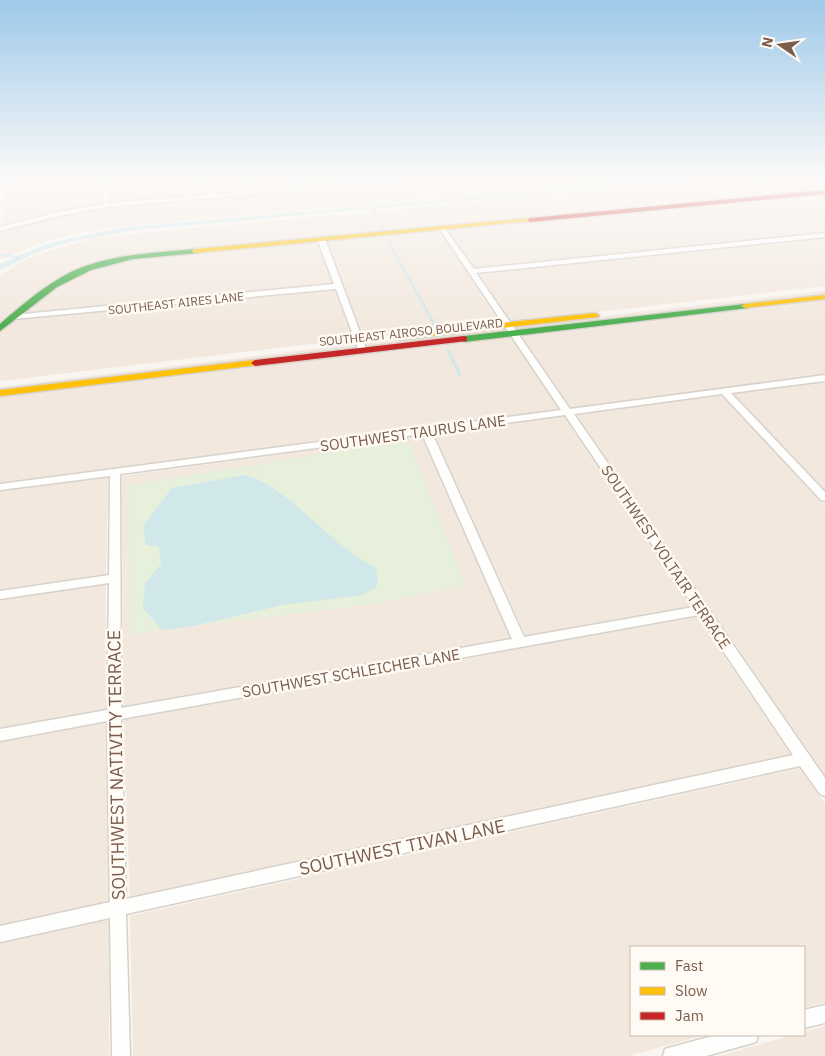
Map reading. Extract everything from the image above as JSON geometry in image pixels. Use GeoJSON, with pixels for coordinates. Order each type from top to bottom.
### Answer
{"type":"FeatureCollection","features":[{"type":"Feature","properties":{"kind":"main road"},"geometry":{"type":"LineString","coordinates":[[0,328],[55,283],[73,272],[108,261],[417,230]]}},
{"type":"Feature","properties":{"kind":"main road","name":"SOUTHEAST AIROSO BOULEVARD"},"geometry":{"type":"LineString","coordinates":[[0,393],[508,325],[825,288]]}},
{"type":"Feature","properties":{"kind":"main road","name":"SOUTHEAST AIROSO BOULEVARD"},"geometry":{"type":"LineString","coordinates":[[0,384],[361,346],[515,335],[825,297]]}},
{"type":"Feature","properties":{"kind":"street","name":"SOUTHWEST VOLTAIR TERRACE"},"geometry":{"type":"LineString","coordinates":[[444,230],[825,790]]}},
{"type":"Feature","properties":{"kind":"street"},"geometry":{"type":"LineString","coordinates":[[473,271],[825,236]]}},
{"type":"Feature","properties":{"kind":"street"},"geometry":{"type":"LineString","coordinates":[[321,239],[361,346]]}},
{"type":"Feature","properties":{"kind":"street","name":"SOUTHEAST AIRES LANE"},"geometry":{"type":"LineString","coordinates":[[13,318],[339,286]]}},
{"type":"Feature","properties":{"kind":"street","name":"SOUTHWEST TAURUS LANE"},"geometry":{"type":"LineString","coordinates":[[0,487],[825,378]]}},
{"type":"Feature","properties":{"kind":"street"},"geometry":{"type":"LineString","coordinates":[[724,391],[825,498]]}},
{"type":"Feature","properties":{"kind":"street"},"geometry":{"type":"LineString","coordinates":[[426,431],[520,643]]}},
{"type":"Feature","properties":{"kind":"street","name":"SOUTHWEST NATIVITY TERRACE"},"geometry":{"type":"LineString","coordinates":[[115,473],[113,578],[114,716],[121,1056]]}},
{"type":"Feature","properties":{"kind":"street"},"geometry":{"type":"LineString","coordinates":[[0,594],[113,578]]}},
{"type":"Feature","properties":{"kind":"street","name":"SOUTHWEST SCHLEICHER LANE"},"geometry":{"type":"LineString","coordinates":[[0,735],[702,610]]}},
{"type":"Feature","properties":{"kind":"street","name":"SOUTHWEST TIVAN LANE"},"geometry":{"type":"LineString","coordinates":[[0,934],[804,759]]}},
{"type":"Feature","properties":{"kind":"street"},"geometry":{"type":"LineString","coordinates":[[805,1020],[825,1014]]}},
{"type":"Feature","properties":{"kind":"street"},"geometry":{"type":"LineString","coordinates":[[672,1056],[705,1052],[746,1036]]}},
{"type":"Feature","properties":{"kind":"shaded area"},"geometry":{"type":"Polygon","coordinates":[[[95,230],[68,235],[32,246],[0,260],[0,231],[95,230]]]}},
{"type":"Feature","properties":{"kind":"shaded area"},"geometry":{"type":"Polygon","coordinates":[[[170,230],[398,230],[129,255],[106,259],[69,271],[51,282],[0,323],[0,276],[19,263],[40,254],[97,237],[170,230]]]}},
{"type":"Feature","properties":{"kind":"shaded area"},"geometry":{"type":"Polygon","coordinates":[[[439,230],[501,323],[363,338],[326,240],[439,230]]]}},
{"type":"Feature","properties":{"kind":"shaded area"},"geometry":{"type":"Polygon","coordinates":[[[449,230],[825,230],[825,234],[476,269],[449,230]]]}},
{"type":"Feature","properties":{"kind":"shaded area"},"geometry":{"type":"Polygon","coordinates":[[[825,237],[825,286],[511,322],[478,273],[825,237]]]}},
{"type":"Feature","properties":{"kind":"shaded area"},"geometry":{"type":"Polygon","coordinates":[[[317,241],[333,285],[21,315],[60,283],[77,273],[130,259],[317,241]]]}},
{"type":"Feature","properties":{"kind":"shaded area"},"geometry":{"type":"Polygon","coordinates":[[[335,288],[353,339],[0,381],[0,333],[15,320],[335,288]]]}},
{"type":"Feature","properties":{"kind":"shaded area"},"geometry":{"type":"Polygon","coordinates":[[[825,291],[825,295],[518,332],[514,326],[825,291]]]}},
{"type":"Feature","properties":{"kind":"shaded area"},"geometry":{"type":"Polygon","coordinates":[[[825,300],[825,375],[571,408],[521,337],[825,300]]]}},
{"type":"Feature","properties":{"kind":"shaded area"},"geometry":{"type":"Polygon","coordinates":[[[504,327],[508,333],[368,348],[365,343],[504,327]]]}},
{"type":"Feature","properties":{"kind":"shaded area"},"geometry":{"type":"Polygon","coordinates":[[[511,338],[560,409],[0,484],[0,396],[511,338]]]}},
{"type":"Feature","properties":{"kind":"shaded area"},"geometry":{"type":"Polygon","coordinates":[[[355,344],[357,349],[0,391],[0,387],[355,344]]]}},
{"type":"Feature","properties":{"kind":"shaded area"},"geometry":{"type":"Polygon","coordinates":[[[825,381],[825,491],[732,393],[825,381]]]}},
{"type":"Feature","properties":{"kind":"shaded area"},"geometry":{"type":"Polygon","coordinates":[[[722,394],[825,506],[825,776],[575,414],[722,394]]]}},
{"type":"Feature","properties":{"kind":"shaded area"},"geometry":{"type":"Polygon","coordinates":[[[564,415],[692,607],[526,636],[433,433],[564,415]]]}},
{"type":"Feature","properties":{"kind":"shaded area"},"geometry":{"type":"Polygon","coordinates":[[[421,435],[511,639],[123,708],[122,476],[421,435]],[[464,585],[130,633],[378,603],[464,585]]]}},
{"type":"Feature","properties":{"kind":"shaded area"},"geometry":{"type":"Polygon","coordinates":[[[108,478],[106,574],[0,590],[0,491],[108,478]]]}},
{"type":"Feature","properties":{"kind":"shaded area"},"geometry":{"type":"Polygon","coordinates":[[[106,583],[105,711],[0,729],[0,599],[106,583]]]}},
{"type":"Feature","properties":{"kind":"shaded area"},"geometry":{"type":"Polygon","coordinates":[[[698,617],[791,755],[130,898],[123,720],[698,617]]]}},
{"type":"Feature","properties":{"kind":"shaded area"},"geometry":{"type":"Polygon","coordinates":[[[105,723],[109,902],[0,925],[0,742],[105,723]]]}},
{"type":"Feature","properties":{"kind":"shaded area"},"geometry":{"type":"Polygon","coordinates":[[[801,768],[825,804],[825,1002],[805,1008],[805,946],[630,946],[630,1036],[701,1036],[628,1056],[133,1056],[130,916],[801,768]]]}},
{"type":"Feature","properties":{"kind":"shaded area"},"geometry":{"type":"Polygon","coordinates":[[[109,920],[109,1056],[0,1056],[0,943],[109,920]]]}},
{"type":"Feature","properties":{"kind":"shaded area"},"geometry":{"type":"Polygon","coordinates":[[[825,1026],[825,1056],[719,1056],[789,1036],[805,1036],[805,1032],[825,1026]]]}},
{"type":"Feature","properties":{"kind":"green space"},"geometry":{"type":"Polygon","coordinates":[[[408,440],[465,585],[378,603],[194,626],[282,605],[362,595],[376,568],[349,551],[303,512],[256,478],[172,488],[143,526],[146,545],[159,547],[161,565],[145,584],[143,608],[162,630],[130,634],[129,485],[408,440]]]}},
{"type":"Feature","properties":{"kind":"water"},"geometry":{"type":"Polygon","coordinates":[[[245,475],[262,482],[278,492],[342,546],[376,568],[378,580],[375,588],[362,595],[282,605],[194,626],[162,630],[143,608],[145,584],[161,564],[159,547],[146,545],[143,526],[172,488],[245,475]]]}},
{"type":"Feature","properties":{"kind":"waterway"},"geometry":{"type":"LineString","coordinates":[[0,267],[16,258],[49,245],[121,230]]}},
{"type":"Feature","properties":{"kind":"waterway"},"geometry":{"type":"LineString","coordinates":[[388,241],[432,320]]}},
{"type":"Feature","properties":{"kind":"waterway"},"geometry":{"type":"LineString","coordinates":[[0,255],[18,257]]}},
{"type":"Feature","properties":{"kind":"waterway"},"geometry":{"type":"LineString","coordinates":[[432,320],[435,326]]}},
{"type":"Feature","properties":{"kind":"waterway"},"geometry":{"type":"LineString","coordinates":[[448,350],[460,375]]}},
{"type":"Feature","properties":{"kind":"traffic: fast"},"geometry":{"type":"LineString","coordinates":[[0,328],[26,306],[64,279],[88,268],[133,257],[195,251]]}},
{"type":"Feature","properties":{"kind":"traffic: fast"},"geometry":{"type":"LineString","coordinates":[[464,339],[745,306]]}},
{"type":"Feature","properties":{"kind":"traffic: slow"},"geometry":{"type":"LineString","coordinates":[[195,251],[419,230]]}},
{"type":"Feature","properties":{"kind":"traffic: slow"},"geometry":{"type":"LineString","coordinates":[[745,306],[825,297]]}},
{"type":"Feature","properties":{"kind":"traffic: slow"},"geometry":{"type":"LineString","coordinates":[[397,337],[595,315]]}},
{"type":"Feature","properties":{"kind":"traffic: slow"},"geometry":{"type":"LineString","coordinates":[[0,393],[255,363]]}},
{"type":"Feature","properties":{"kind":"traffic: jam"},"geometry":{"type":"LineString","coordinates":[[255,363],[464,339]]}}]}
